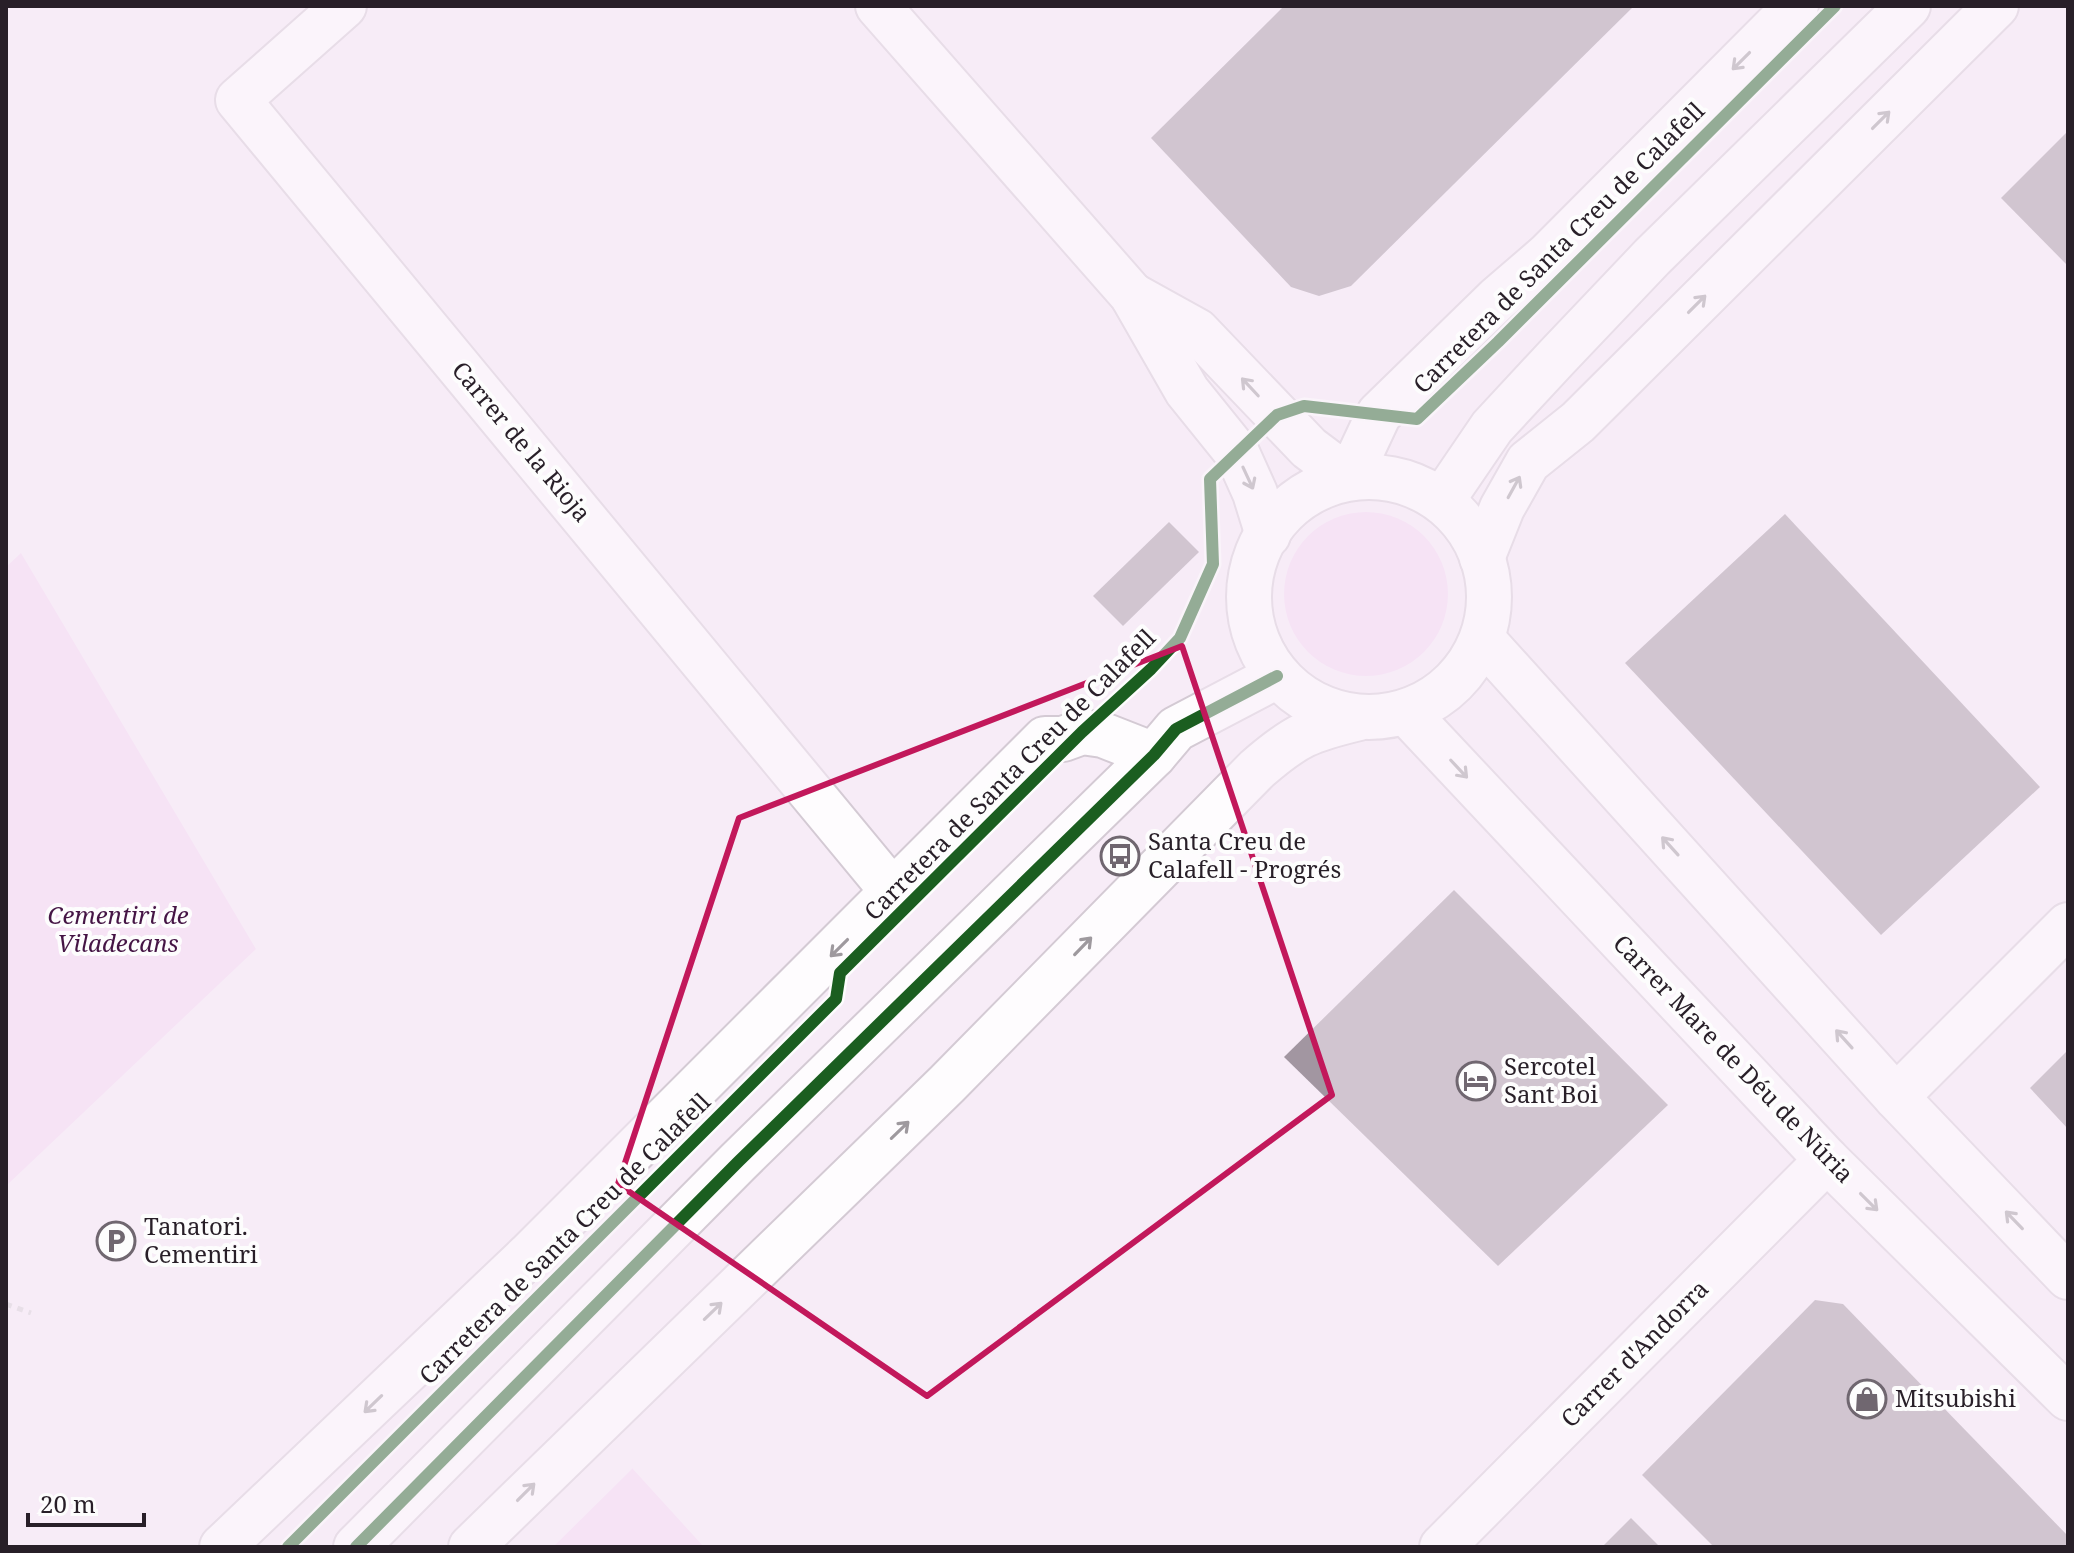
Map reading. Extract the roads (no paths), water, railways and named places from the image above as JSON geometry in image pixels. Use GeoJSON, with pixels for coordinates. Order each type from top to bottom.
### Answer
{"type":"FeatureCollection","features":[{"type":"Feature","properties":{"kind":"street","name":"Carrer de la Rioja"},"geometry":{"type":"LineString","coordinates":[[344,6],[238,100],[894,893]]}},
{"type":"Feature","properties":{"kind":"street"},"geometry":{"type":"LineString","coordinates":[[878,6],[1132,295],[1187,391],[1237,453],[1255,493],[1268,535]]}},
{"type":"Feature","properties":{"kind":"street","name":"Carretera de Santa Creu de Calafell"},"geometry":{"type":"LineString","coordinates":[[1349,478],[1379,414],[1497,299],[1548,255],[1796,6]]}},
{"type":"Feature","properties":{"kind":"street"},"geometry":{"type":"LineString","coordinates":[[1443,499],[1492,427],[1567,346],[1652,257],[1908,6]]}},
{"type":"Feature","properties":{"kind":"street"},"geometry":{"type":"LineString","coordinates":[[1482,558],[1502,508],[1528,462],[1578,422],[1996,6]]}},
{"type":"Feature","properties":{"kind":"street"},"geometry":{"type":"LineString","coordinates":[[1132,295],[1197,331],[1309,448],[1349,478]]}},
{"type":"Feature","properties":{"kind":"street"},"geometry":{"type":"LineString","coordinates":[[471,1547],[947,1084],[1257,769],[1286,744],[1312,729],[1359,718],[1406,712],[1454,684],[1483,640],[1491,586],[1474,535],[1443,499],[1413,484],[1390,478],[1349,478],[1311,491],[1277,518],[1254,559],[1248,603],[1259,648],[1277,676],[1309,702],[1359,718]]}},
{"type":"Feature","properties":{"kind":"street"},"geometry":{"type":"LineString","coordinates":[[1483,640],[1896,1097],[2068,1277]]}},
{"type":"Feature","properties":{"kind":"street"},"geometry":{"type":"LineString","coordinates":[[356,1547],[738,1162],[1154,755],[1176,729],[1277,676]]}},
{"type":"Feature","properties":{"kind":"street","name":"Carrer Mare de Déu de Núria"},"geometry":{"type":"LineString","coordinates":[[1406,712],[1827,1160],[2068,1398]]}},
{"type":"Feature","properties":{"kind":"street","name":"Carretera de Santa Creu de Calafell"},"geometry":{"type":"LineString","coordinates":[[222,1547],[529,1255],[1045,739],[1063,739],[1082,732],[1103,735],[1154,755]]}},
{"type":"Feature","properties":{"kind":"street"},"geometry":{"type":"LineString","coordinates":[[1896,1097],[2068,925]]}},
{"type":"Feature","properties":{"kind":"street","name":"Carrer d'Andorra"},"geometry":{"type":"LineString","coordinates":[[1442,1547],[1827,1160]]}},
{"type":"Feature","properties":{"kind":"place","name":"Santa Creu de Calafell - Progrés"},"geometry":{"type":"Point","coordinates":[1120,856]}},
{"type":"Feature","properties":{"kind":"place","name":"Sercotel Sant Boi"},"geometry":{"type":"Point","coordinates":[1476,1081]}},
{"type":"Feature","properties":{"kind":"place","name":"Tanatori. Cementiri"},"geometry":{"type":"Point","coordinates":[116,1241]}},
{"type":"Feature","properties":{"kind":"place","name":"Mitsubishi"},"geometry":{"type":"Point","coordinates":[1867,1399]}},
{"type":"Feature","properties":{"kind":"park label","name":"Cementiri de Viladecans"},"geometry":{"type":"Point","coordinates":[118,930]}}]}
